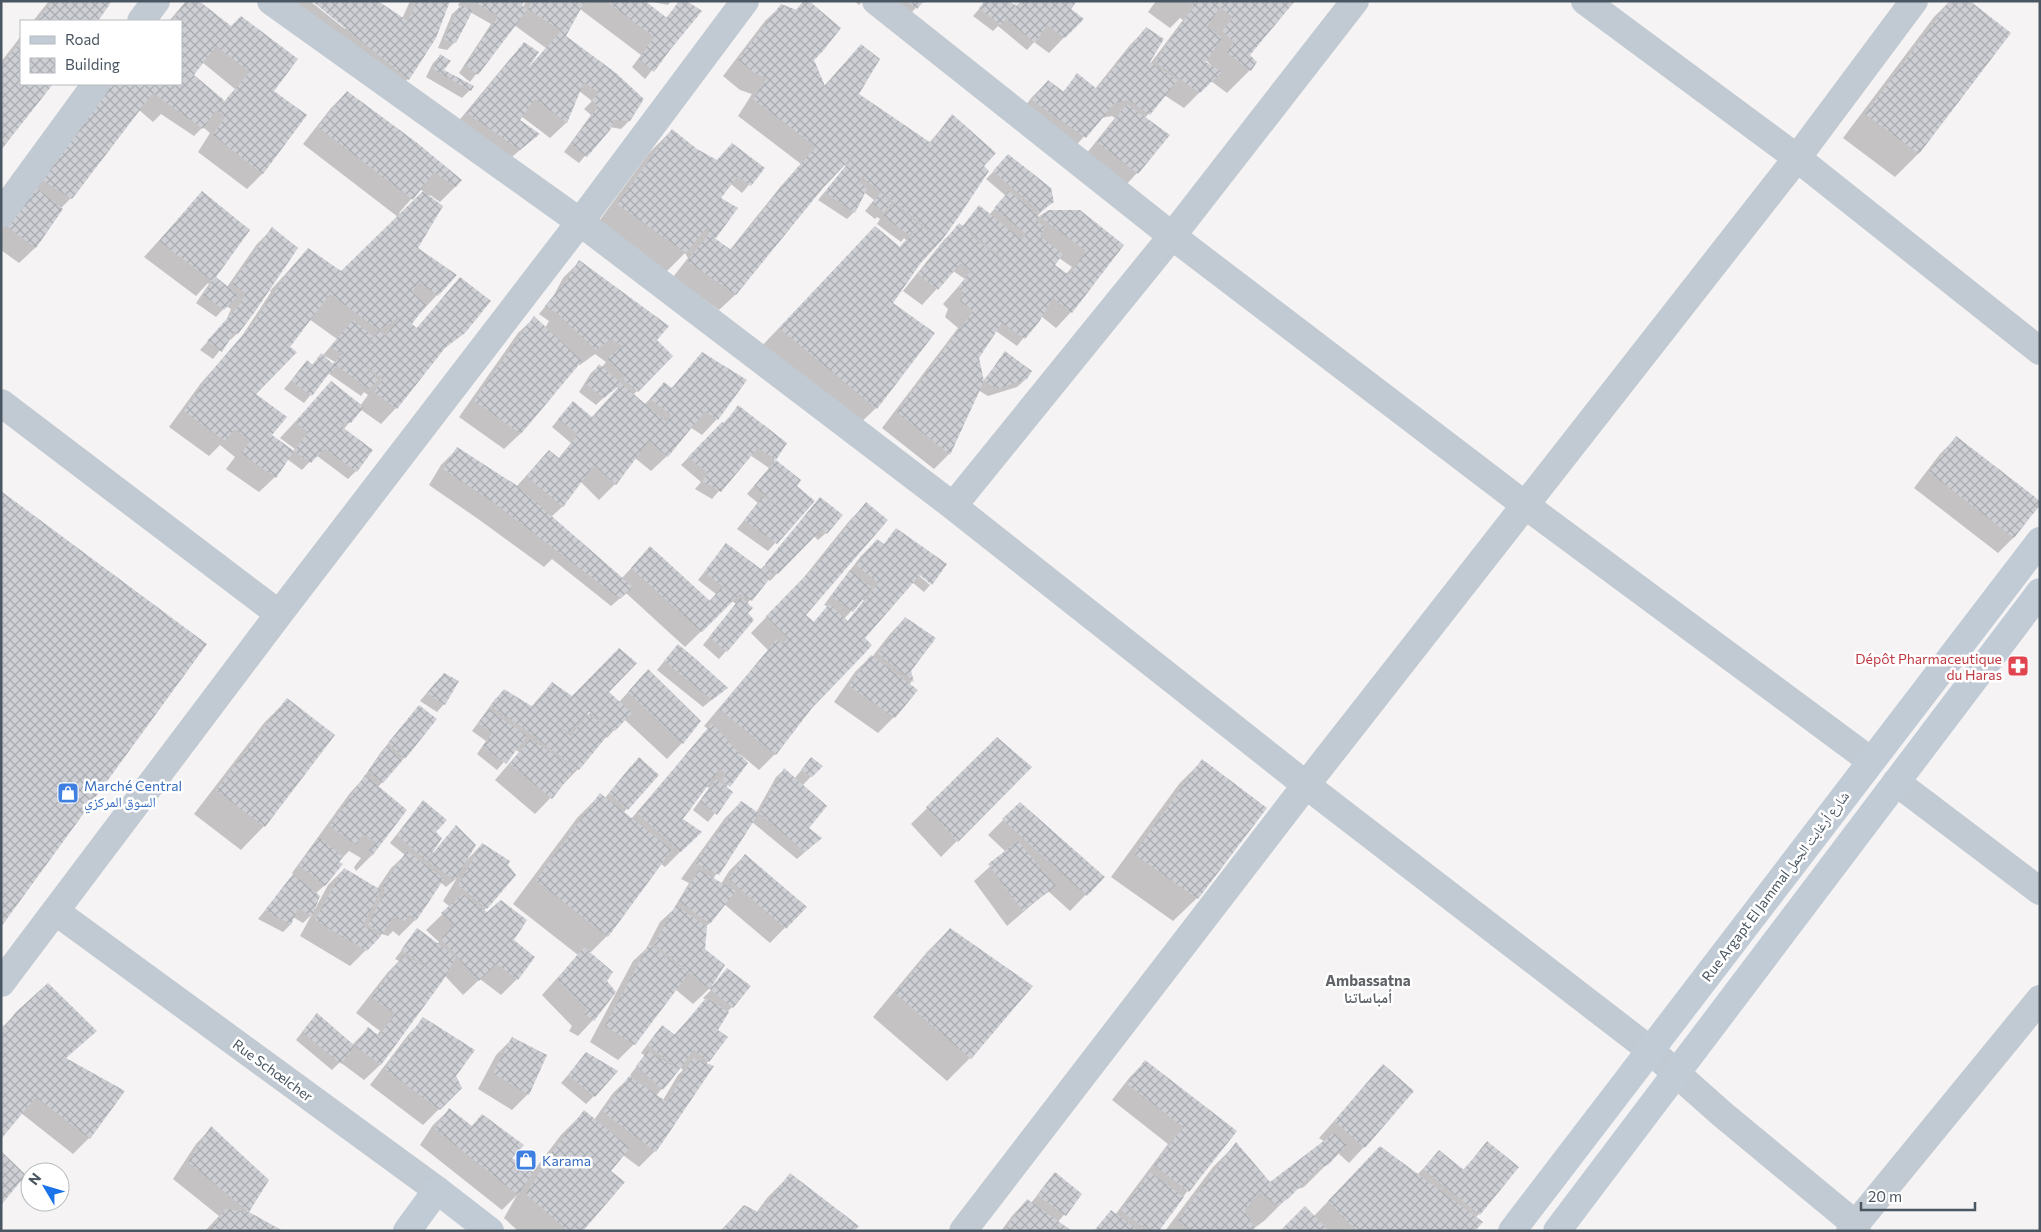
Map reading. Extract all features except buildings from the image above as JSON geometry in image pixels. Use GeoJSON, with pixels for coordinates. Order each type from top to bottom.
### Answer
{"type":"FeatureCollection","features":[{"type":"Feature","properties":{"kind":"street"},"geometry":{"type":"LineString","coordinates":[[142,20],[156,1]]}},
{"type":"Feature","properties":{"kind":"street"},"geometry":{"type":"LineString","coordinates":[[271,1],[580,222],[953,506],[1306,785],[1650,1050],[1854,1228],[2040,999]]}},
{"type":"Feature","properties":{"kind":"street"},"geometry":{"type":"LineString","coordinates":[[1,983],[279,614],[580,222],[744,1]]}},
{"type":"Feature","properties":{"kind":"street"},"geometry":{"type":"LineString","coordinates":[[876,1],[1172,236],[1524,505],[1871,761]]}},
{"type":"Feature","properties":{"kind":"street"},"geometry":{"type":"LineString","coordinates":[[953,506],[1172,236],[1355,1]]}},
{"type":"Feature","properties":{"kind":"street"},"geometry":{"type":"LineString","coordinates":[[1585,1],[1797,158],[2040,351]]}},
{"type":"Feature","properties":{"kind":"street"},"geometry":{"type":"LineString","coordinates":[[963,1231],[1306,785],[1797,158],[1914,1]]}},
{"type":"Feature","properties":{"kind":"street"},"geometry":{"type":"LineString","coordinates":[[1,214],[95,85]]}},
{"type":"Feature","properties":{"kind":"street"},"geometry":{"type":"LineString","coordinates":[[1,403],[279,614]]}},
{"type":"Feature","properties":{"kind":"street","name":"Rue Argapt El Jammal شارع أرغابت الجمل"},"geometry":{"type":"LineString","coordinates":[[1512,1231],[2040,541]]}},
{"type":"Feature","properties":{"kind":"street"},"geometry":{"type":"LineString","coordinates":[[1557,1231],[2040,592]]}},
{"type":"Feature","properties":{"kind":"street"},"geometry":{"type":"LineString","coordinates":[[1896,782],[2040,891]]}},
{"type":"Feature","properties":{"kind":"street","name":"Rue Schœlcher"},"geometry":{"type":"LineString","coordinates":[[56,911],[437,1190],[490,1231]]}},
{"type":"Feature","properties":{"kind":"street"},"geometry":{"type":"LineString","coordinates":[[407,1231],[437,1190]]}},
{"type":"Feature","properties":{"kind":"place","name":"Dépôt Pharmaceutique du Haras"},"geometry":{"type":"Point","coordinates":[2018,666]}},
{"type":"Feature","properties":{"kind":"place","name":"Marché Central السوق المركزي"},"geometry":{"type":"Point","coordinates":[68,793]}},
{"type":"Feature","properties":{"kind":"place","name":"Karama"},"geometry":{"type":"Point","coordinates":[526,1160]}},
{"type":"Feature","properties":{"kind":"district","name":"Ambassatna أمباساتنا"},"geometry":{"type":"Point","coordinates":[1368,988]}}]}
